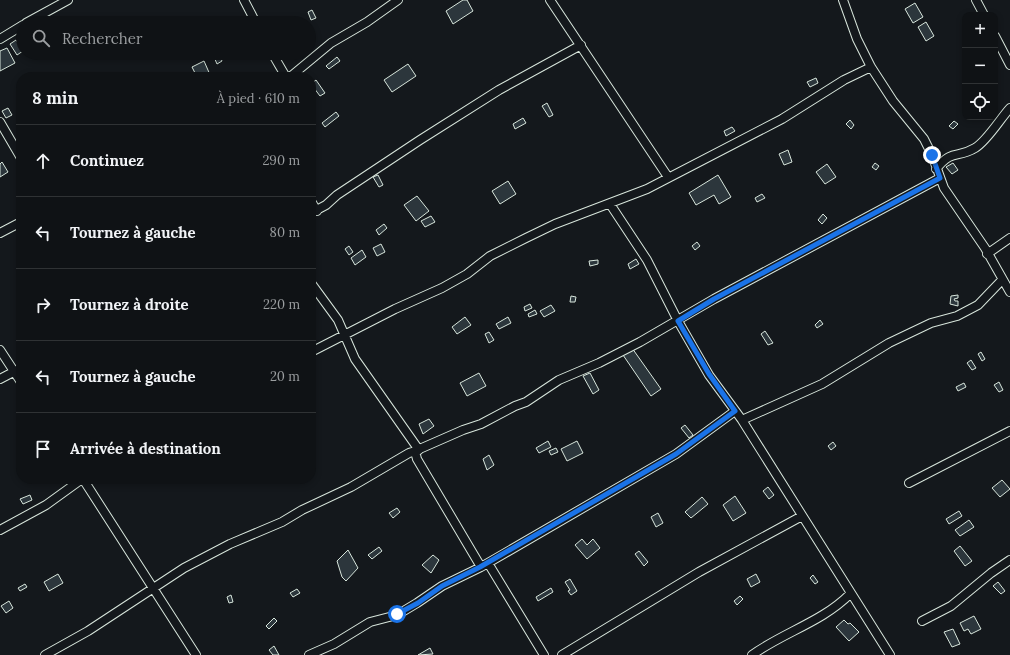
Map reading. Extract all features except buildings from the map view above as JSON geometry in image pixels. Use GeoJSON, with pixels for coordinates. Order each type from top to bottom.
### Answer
{"type":"FeatureCollection","features":[{"type":"Feature","properties":{"kind":"street"},"geometry":{"type":"LineString","coordinates":[[39,16],[68,0]]}},
{"type":"Feature","properties":{"kind":"street"},"geometry":{"type":"LineString","coordinates":[[244,0],[252,16]]}},
{"type":"Feature","properties":{"kind":"street"},"geometry":{"type":"LineString","coordinates":[[550,0],[668,177]]}},
{"type":"Feature","properties":{"kind":"street"},"geometry":{"type":"LineString","coordinates":[[843,0],[857,39],[871,67],[893,101],[924,139],[947,193],[988,254],[1010,292]]}},
{"type":"Feature","properties":{"kind":"street"},"geometry":{"type":"LineString","coordinates":[[976,0],[982,12]]}},
{"type":"Feature","properties":{"kind":"street"},"geometry":{"type":"LineString","coordinates":[[316,55],[331,43],[367,22],[393,2]]}},
{"type":"Feature","properties":{"kind":"street"},"geometry":{"type":"LineString","coordinates":[[0,38],[16,29]]}},
{"type":"Feature","properties":{"kind":"street"},"geometry":{"type":"LineString","coordinates":[[998,42],[1010,64]]}},
{"type":"Feature","properties":{"kind":"street"},"geometry":{"type":"LineString","coordinates":[[316,211],[420,140],[499,90],[581,45]]}},
{"type":"Feature","properties":{"kind":"street"},"geometry":{"type":"LineString","coordinates":[[276,60],[283,72]]}},
{"type":"Feature","properties":{"kind":"street"},"geometry":{"type":"LineString","coordinates":[[296,72],[310,60]]}},
{"type":"Feature","properties":{"kind":"street"},"geometry":{"type":"LineString","coordinates":[[316,350],[395,309],[442,288],[467,274],[490,256],[526,238],[555,224],[647,189],[782,119],[844,80],[871,67]]}},
{"type":"Feature","properties":{"kind":"street"},"geometry":{"type":"LineString","coordinates":[[936,169],[944,159],[954,154],[966,152],[976,148],[1010,108]]}},
{"type":"Feature","properties":{"kind":"street"},"geometry":{"type":"LineString","coordinates":[[0,122],[16,149]]}},
{"type":"Feature","properties":{"kind":"street"},"geometry":{"type":"LineString","coordinates":[[45,655],[88,631],[152,587],[184,568],[230,544],[282,522],[302,510],[350,487],[409,453],[481,424],[515,406],[526,402],[558,380],[614,356],[678,321],[714,299],[940,178]]}},
{"type":"Feature","properties":{"kind":"street"},"geometry":{"type":"LineString","coordinates":[[610,204],[647,260],[678,321],[709,374],[742,420],[850,594],[890,655]]}},
{"type":"Feature","properties":{"kind":"street"},"geometry":{"type":"LineString","coordinates":[[0,234],[16,225]]}},
{"type":"Feature","properties":{"kind":"street"},"geometry":{"type":"LineString","coordinates":[[988,254],[1010,238]]}},
{"type":"Feature","properties":{"kind":"street"},"geometry":{"type":"LineString","coordinates":[[742,420],[822,384],[889,343],[931,323],[958,316],[978,305],[1002,280]]}},
{"type":"Feature","properties":{"kind":"street"},"geometry":{"type":"LineString","coordinates":[[316,290],[338,320],[355,359],[417,450],[417,459],[484,565],[544,655]]}},
{"type":"Feature","properties":{"kind":"street"},"geometry":{"type":"LineString","coordinates":[[0,350],[16,368]]}},
{"type":"Feature","properties":{"kind":"street"},"geometry":{"type":"LineString","coordinates":[[0,379],[16,371]]}},
{"type":"Feature","properties":{"kind":"street"},"geometry":{"type":"LineString","coordinates":[[309,655],[334,644],[370,622],[397,614],[418,603],[442,586],[484,565],[676,454],[735,411]]}},
{"type":"Feature","properties":{"kind":"street"},"geometry":{"type":"LineString","coordinates":[[909,482],[1010,431]]}},
{"type":"Feature","properties":{"kind":"street"},"geometry":{"type":"LineString","coordinates":[[0,530],[55,499],[75,484]]}},
{"type":"Feature","properties":{"kind":"street"},"geometry":{"type":"LineString","coordinates":[[85,484],[196,655]]}},
{"type":"Feature","properties":{"kind":"street"},"geometry":{"type":"LineString","coordinates":[[566,654],[699,572],[802,516]]}},
{"type":"Feature","properties":{"kind":"street"},"geometry":{"type":"LineString","coordinates":[[922,621],[951,606],[991,573],[1010,560]]}},
{"type":"Feature","properties":{"kind":"street"},"geometry":{"type":"LineString","coordinates":[[752,655],[783,636],[819,618],[836,607],[850,594]]}},
{"type":"Feature","properties":{"kind":"route"},"geometry":{"type":"LineString","coordinates":[[397,614],[418,603],[442,586],[480,567],[676,454],[735,411],[720,392],[678,321],[714,299],[940,178],[932,155]]}}]}
